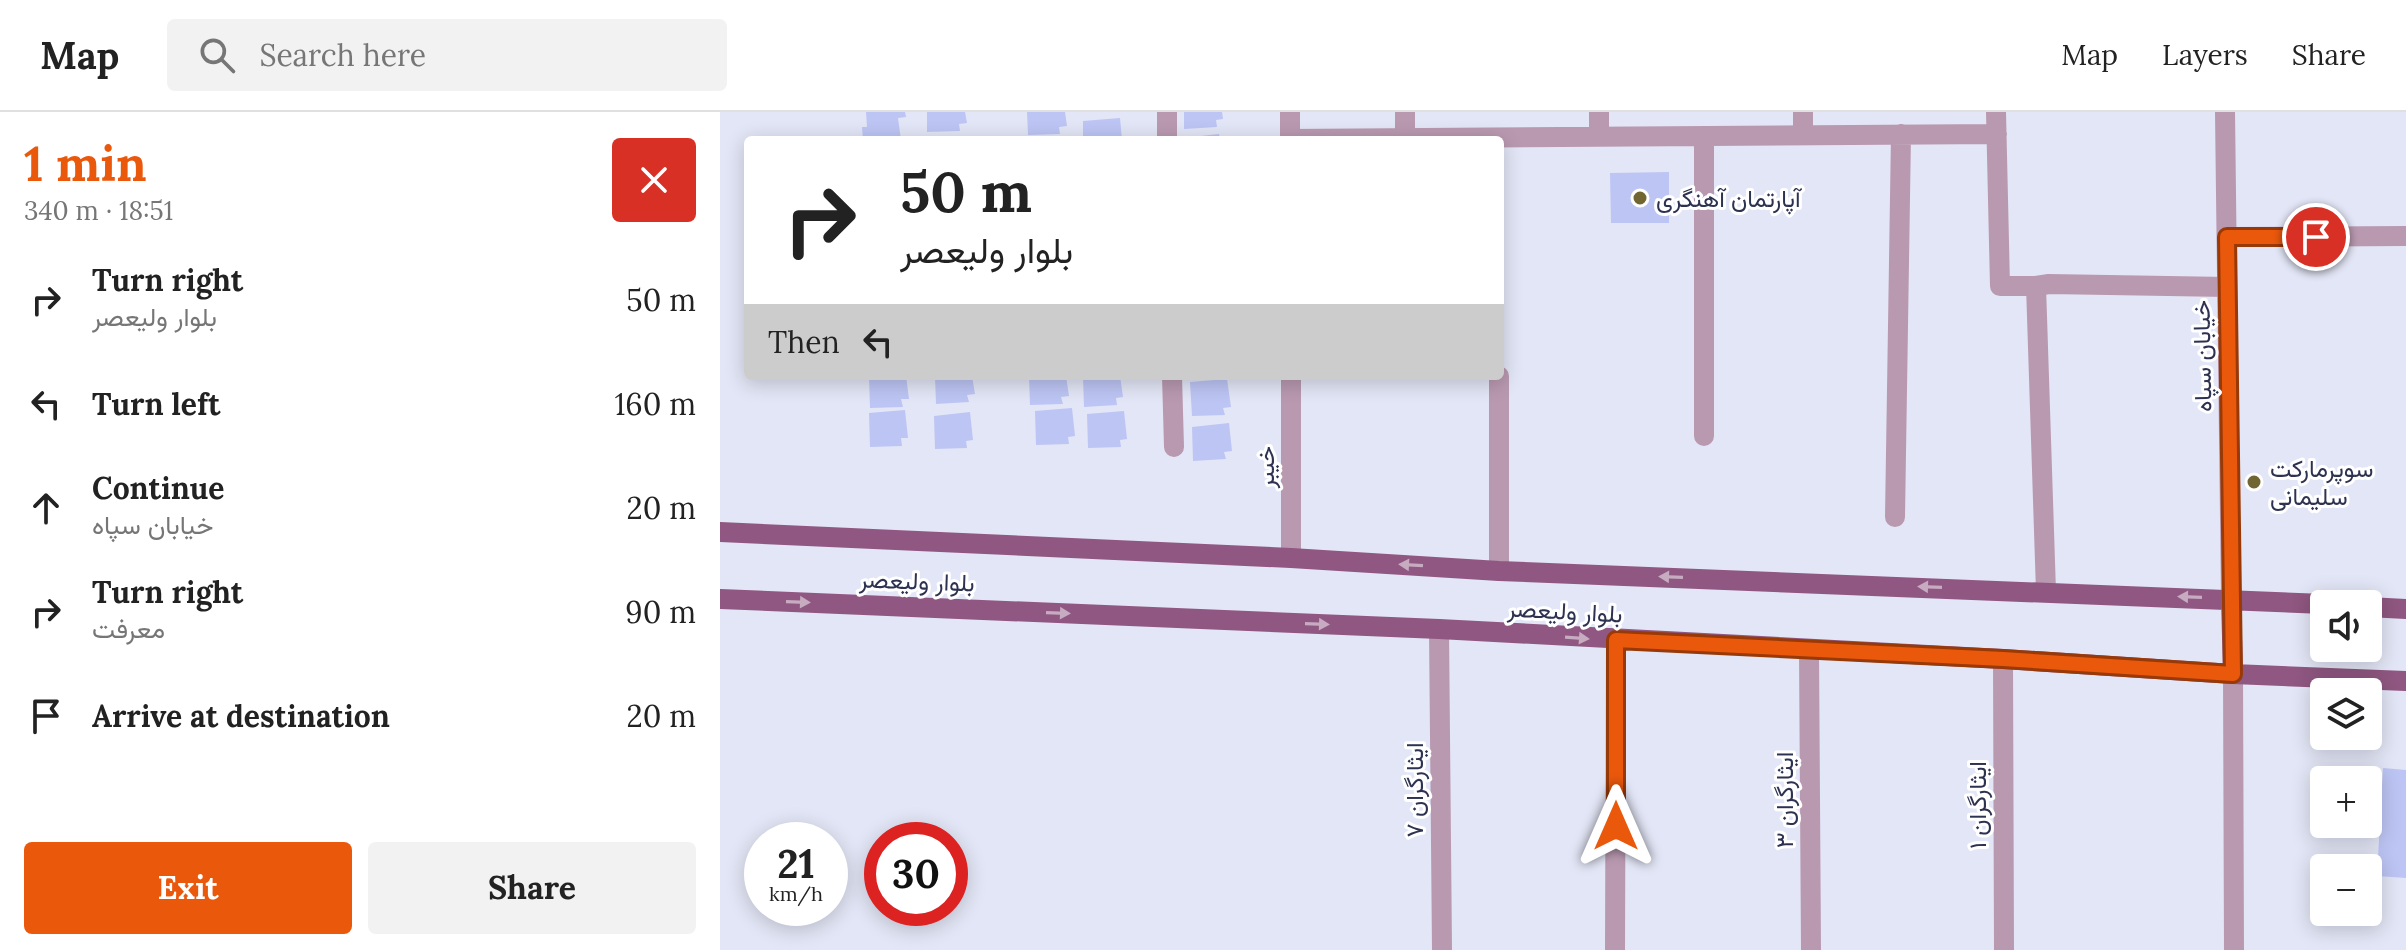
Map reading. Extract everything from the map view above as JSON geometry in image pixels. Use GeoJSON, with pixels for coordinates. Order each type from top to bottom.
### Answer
{"type":"FeatureCollection","features":[{"type":"Feature","properties":{"kind":"main road","name":"بلوار ولیعصر"},"geometry":{"type":"LineString","coordinates":[[720,532],[1291,558],[1499,571],[2310,603]]}},
{"type":"Feature","properties":{"kind":"main road","name":"بلوار ولیعصر"},"geometry":{"type":"LineString","coordinates":[[720,599],[1439,629],[2406,681]]}},
{"type":"Feature","properties":{"kind":"main road"},"geometry":{"type":"LineString","coordinates":[[2231,599],[2233,674]]}},
{"type":"Feature","properties":{"kind":"main road"},"geometry":{"type":"LineString","coordinates":[[2382,608],[2406,609]]}},
{"type":"Feature","properties":{"kind":"street"},"geometry":{"type":"LineString","coordinates":[[1167,112],[1167,136]]}},
{"type":"Feature","properties":{"kind":"street"},"geometry":{"type":"LineString","coordinates":[[1290,112],[1290,136]]}},
{"type":"Feature","properties":{"kind":"street"},"geometry":{"type":"LineString","coordinates":[[1405,112],[1405,136]]}},
{"type":"Feature","properties":{"kind":"street"},"geometry":{"type":"LineString","coordinates":[[1599,112],[1599,136]]}},
{"type":"Feature","properties":{"kind":"street"},"geometry":{"type":"LineString","coordinates":[[1803,112],[1803,135]]}},
{"type":"Feature","properties":{"kind":"street"},"geometry":{"type":"LineString","coordinates":[[1996,112],[2000,286],[2227,287]]}},
{"type":"Feature","properties":{"kind":"street","name":"خیابان سپاه"},"geometry":{"type":"LineString","coordinates":[[2225,112],[2231,599]]}},
{"type":"Feature","properties":{"kind":"street"},"geometry":{"type":"LineString","coordinates":[[1895,517],[1901,134]]}},
{"type":"Feature","properties":{"kind":"street"},"geometry":{"type":"LineString","coordinates":[[1504,139],[1997,134]]}},
{"type":"Feature","properties":{"kind":"street"},"geometry":{"type":"LineString","coordinates":[[1704,136],[1704,436]]}},
{"type":"Feature","properties":{"kind":"street"},"geometry":{"type":"LineString","coordinates":[[2227,237],[2406,236]]}},
{"type":"Feature","properties":{"kind":"street"},"geometry":{"type":"LineString","coordinates":[[2036,286],[2046,592]]}},
{"type":"Feature","properties":{"kind":"street"},"geometry":{"type":"LineString","coordinates":[[1172,380],[1174,447]]}},
{"type":"Feature","properties":{"kind":"street","name":"خیبر"},"geometry":{"type":"LineString","coordinates":[[1291,380],[1291,558]]}},
{"type":"Feature","properties":{"kind":"street"},"geometry":{"type":"LineString","coordinates":[[1499,380],[1499,571]]}},
{"type":"Feature","properties":{"kind":"street","name":"ایثارگران ۷"},"geometry":{"type":"LineString","coordinates":[[1439,629],[1442,950]]}},
{"type":"Feature","properties":{"kind":"street"},"geometry":{"type":"LineString","coordinates":[[1615,950],[1616,640]]}},
{"type":"Feature","properties":{"kind":"street","name":"ایثارگران ۳"},"geometry":{"type":"LineString","coordinates":[[1809,650],[1811,950]]}},
{"type":"Feature","properties":{"kind":"street","name":"ایثارگران ۱"},"geometry":{"type":"LineString","coordinates":[[2003,659],[2004,950]]}},
{"type":"Feature","properties":{"kind":"street"},"geometry":{"type":"LineString","coordinates":[[2233,674],[2234,950]]}},
{"type":"Feature","properties":{"kind":"building"},"geometry":{"type":"Polygon","coordinates":[[[866,112],[905,112],[906,117],[898,118],[900,136],[863,136],[862,127],[867,127],[866,112]]]}},
{"type":"Feature","properties":{"kind":"building"},"geometry":{"type":"Polygon","coordinates":[[[927,112],[965,112],[967,123],[959,124],[960,131],[927,132],[927,112]]]}},
{"type":"Feature","properties":{"kind":"building"},"geometry":{"type":"Polygon","coordinates":[[[1027,112],[1065,112],[1067,126],[1059,127],[1060,134],[1028,135],[1027,112]]]}},
{"type":"Feature","properties":{"kind":"building"},"geometry":{"type":"Polygon","coordinates":[[[1184,112],[1222,112],[1223,119],[1216,120],[1217,127],[1184,129],[1184,112]]]}},
{"type":"Feature","properties":{"kind":"building"},"geometry":{"type":"Polygon","coordinates":[[[1120,118],[1122,136],[1083,136],[1083,121],[1120,118]]]}},
{"type":"Feature","properties":{"kind":"building","name":"آپارتمان آهنگری"},"geometry":{"type":"Polygon","coordinates":[[[1669,172],[1669,223],[1611,223],[1610,173],[1669,172]]]}},
{"type":"Feature","properties":{"kind":"building"},"geometry":{"type":"Polygon","coordinates":[[[869,380],[907,380],[909,399],[901,399],[903,407],[870,408],[869,380]]]}},
{"type":"Feature","properties":{"kind":"building"},"geometry":{"type":"Polygon","coordinates":[[[935,380],[973,380],[975,394],[967,395],[969,402],[936,404],[935,380]]]}},
{"type":"Feature","properties":{"kind":"building"},"geometry":{"type":"Polygon","coordinates":[[[1029,380],[1067,380],[1069,396],[1061,397],[1063,404],[1030,405],[1029,380]]]}},
{"type":"Feature","properties":{"kind":"building"},"geometry":{"type":"Polygon","coordinates":[[[1083,380],[1121,380],[1123,397],[1116,398],[1117,405],[1084,407],[1083,380]]]}},
{"type":"Feature","properties":{"kind":"building"},"geometry":{"type":"Polygon","coordinates":[[[1227,380],[1231,407],[1223,408],[1225,415],[1192,416],[1190,382],[1227,380]]]}},
{"type":"Feature","properties":{"kind":"building"},"geometry":{"type":"Polygon","coordinates":[[[1072,408],[1075,436],[1068,437],[1069,444],[1036,445],[1035,411],[1072,408]]]}},
{"type":"Feature","properties":{"kind":"building"},"geometry":{"type":"Polygon","coordinates":[[[905,410],[908,438],[901,438],[902,446],[870,447],[869,413],[905,410]]]}},
{"type":"Feature","properties":{"kind":"building"},"geometry":{"type":"Polygon","coordinates":[[[1124,411],[1127,439],[1120,440],[1121,447],[1088,448],[1087,414],[1124,411]]]}},
{"type":"Feature","properties":{"kind":"building"},"geometry":{"type":"Polygon","coordinates":[[[970,412],[973,440],[966,441],[967,448],[935,449],[934,416],[970,412]]]}},
{"type":"Feature","properties":{"kind":"building"},"geometry":{"type":"Polygon","coordinates":[[[1229,423],[1232,451],[1224,452],[1226,459],[1193,461],[1192,427],[1229,423]]]}},
{"type":"Feature","properties":{"kind":"building"},"geometry":{"type":"Polygon","coordinates":[[[2383,768],[2406,770],[2406,878],[2382,876],[2382,854],[2378,854],[2379,838],[2382,838],[2383,768]]]}},
{"type":"Feature","properties":{"kind":"place","name":"آپارتمان آهنگری"},"geometry":{"type":"Point","coordinates":[1640,198]}},
{"type":"Feature","properties":{"kind":"place","name":"سوپرمارکت سلیمانی"},"geometry":{"type":"Point","coordinates":[2254,482]}},
{"type":"Feature","properties":{"kind":"route"},"geometry":{"type":"LineString","coordinates":[[1616,826],[1616,640],[2233,674],[2227,237],[2316,237]]}}]}
